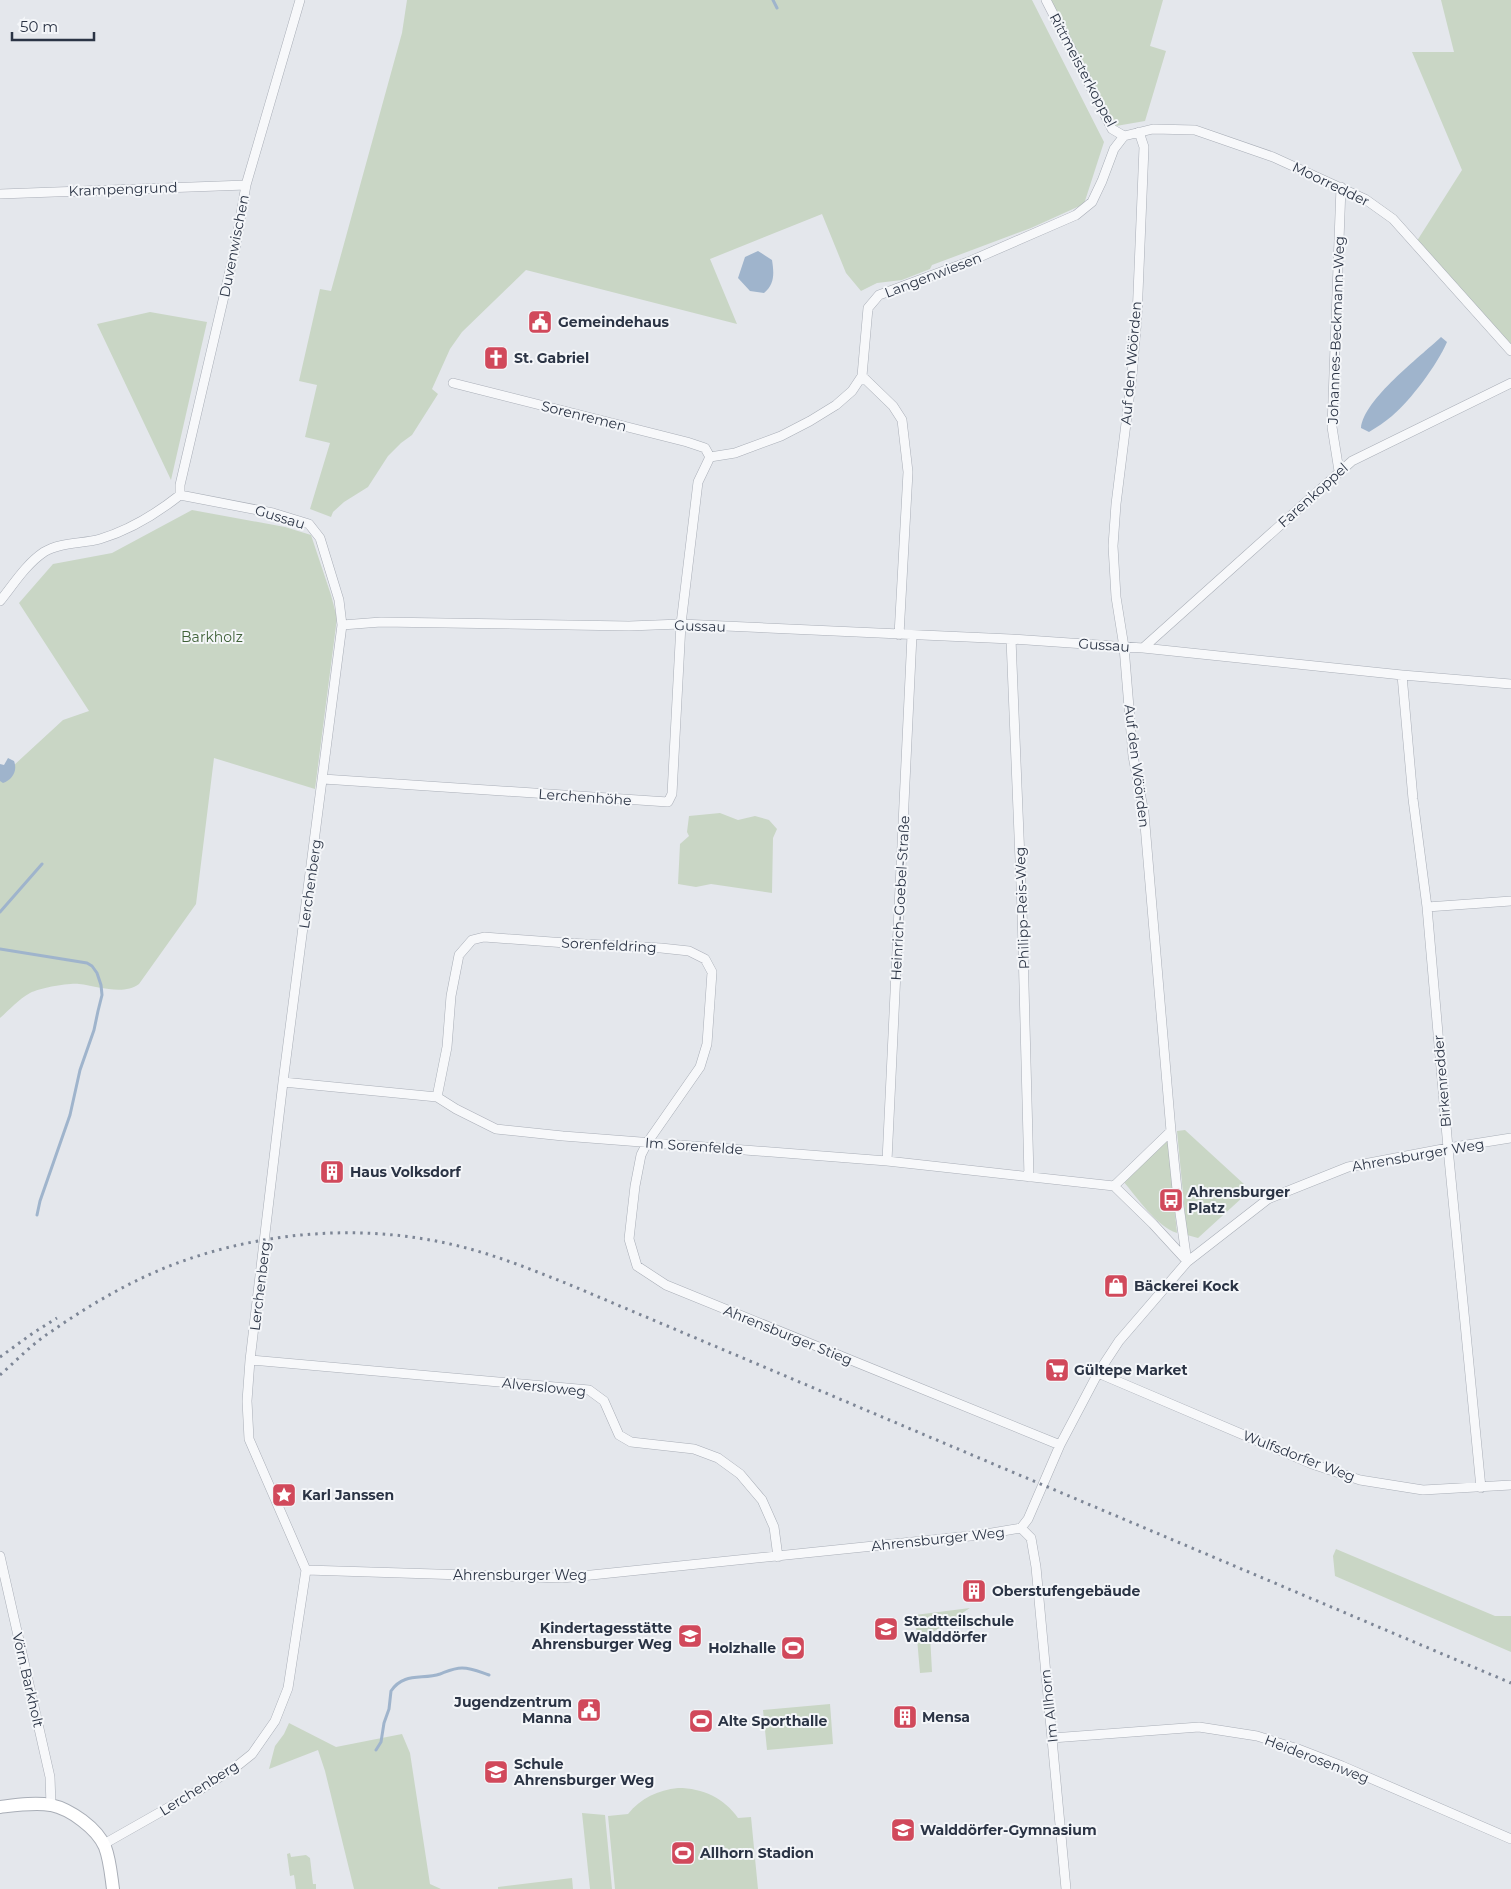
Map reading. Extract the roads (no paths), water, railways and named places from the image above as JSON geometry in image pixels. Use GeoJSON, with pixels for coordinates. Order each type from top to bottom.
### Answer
{"type":"FeatureCollection","features":[{"type":"Feature","properties":{"kind":"street","name":"Duvenwischen"},"geometry":{"type":"LineString","coordinates":[[180,495],[180,484],[235,249],[246,186],[300,0]]}},
{"type":"Feature","properties":{"kind":"street","name":"Rittmeisterkoppel"},"geometry":{"type":"LineString","coordinates":[[1046,0],[1112,129],[1124,136]]}},
{"type":"Feature","properties":{"kind":"street","name":"Moorredder"},"geometry":{"type":"LineString","coordinates":[[1124,136],[1153,129],[1195,130],[1273,157],[1366,199],[1393,219],[1511,351]]}},
{"type":"Feature","properties":{"kind":"street","name":"Auf den Wöörden"},"geometry":{"type":"LineString","coordinates":[[1139,132],[1144,147],[1136,318],[1132,375],[1116,504],[1114,546],[1116,597],[1124,647],[1133,756],[1144,813],[1171,1132]]}},
{"type":"Feature","properties":{"kind":"street","name":"Langenwiesen"},"geometry":{"type":"LineString","coordinates":[[862,376],[868,308],[879,295],[968,262],[1076,215],[1092,202],[1114,150],[1124,136]]}},
{"type":"Feature","properties":{"kind":"street","name":"Krampengrund"},"geometry":{"type":"LineString","coordinates":[[0,194],[246,186]]}},
{"type":"Feature","properties":{"kind":"street","name":"Johannes-Beckmann-Weg"},"geometry":{"type":"LineString","coordinates":[[1339,471],[1332,427],[1340,187]]}},
{"type":"Feature","properties":{"kind":"street"},"geometry":{"type":"LineString","coordinates":[[681,624],[698,482],[710,457],[735,453],[781,436],[810,421],[836,405],[852,391],[862,376],[892,406],[902,420],[908,472],[900,634]]}},
{"type":"Feature","properties":{"kind":"street","name":"Sorenremen"},"geometry":{"type":"LineString","coordinates":[[453,383],[688,442],[705,448],[710,457]]}},
{"type":"Feature","properties":{"kind":"street","name":"Farenkoppel"},"geometry":{"type":"LineString","coordinates":[[1143,648],[1352,461],[1511,383]]}},
{"type":"Feature","properties":{"kind":"street","name":"Gussau"},"geometry":{"type":"LineString","coordinates":[[180,495],[273,512],[309,524],[320,538],[339,600],[342,625],[380,622],[629,626],[681,624],[1011,639],[1143,648],[1402,675],[1511,684]]}},
{"type":"Feature","properties":{"kind":"street"},"geometry":{"type":"LineString","coordinates":[[0,601],[27,568],[43,553],[55,547],[98,540],[128,529],[160,511],[180,495]]}},
{"type":"Feature","properties":{"kind":"street","name":"Lerchenhöhe"},"geometry":{"type":"LineString","coordinates":[[323,779],[668,802],[672,794],[681,624]]}},
{"type":"Feature","properties":{"kind":"street","name":"Lerchenberg"},"geometry":{"type":"LineString","coordinates":[[104,1844],[201,1789],[252,1754],[275,1722],[288,1688],[306,1570],[249,1439],[247,1401],[250,1360],[283,1082],[342,625]]}},
{"type":"Feature","properties":{"kind":"street","name":"Heinrich-Goebel-Straße"},"geometry":{"type":"LineString","coordinates":[[887,1161],[912,635]]}},
{"type":"Feature","properties":{"kind":"street","name":"Philipp-Reis-Weg"},"geometry":{"type":"LineString","coordinates":[[1011,639],[1022,908],[1029,1177]]}},
{"type":"Feature","properties":{"kind":"street","name":"Birkenredder"},"geometry":{"type":"LineString","coordinates":[[1402,675],[1411,780],[1427,907],[1481,1488]]}},
{"type":"Feature","properties":{"kind":"street"},"geometry":{"type":"LineString","coordinates":[[1427,907],[1511,901]]}},
{"type":"Feature","properties":{"kind":"street","name":"Sorenfeldring"},"geometry":{"type":"LineString","coordinates":[[438,1097],[447,1047],[455,969],[459,955],[472,940],[484,937],[689,952],[705,959],[712,972],[705,1053],[695,1075],[648,1143]]}},
{"type":"Feature","properties":{"kind":"street","name":"Im Sorenfelde"},"geometry":{"type":"LineString","coordinates":[[283,1082],[438,1097],[456,1109],[496,1129],[648,1143],[887,1161],[1114,1186]]}},
{"type":"Feature","properties":{"kind":"street"},"geometry":{"type":"LineString","coordinates":[[1171,1132],[1114,1186],[1153,1224],[1187,1262]]}},
{"type":"Feature","properties":{"kind":"street"},"geometry":{"type":"LineString","coordinates":[[1171,1132],[1187,1262]]}},
{"type":"Feature","properties":{"kind":"street","name":"Ahrensburger Weg"},"geometry":{"type":"LineString","coordinates":[[306,1570],[562,1578],[980,1535],[1021,1528],[1028,1519],[1060,1445],[1098,1373],[1119,1341],[1187,1262],[1268,1199],[1348,1167],[1511,1138]]}},
{"type":"Feature","properties":{"kind":"street","name":"Ahrensburger Stieg"},"geometry":{"type":"LineString","coordinates":[[648,1143],[641,1155],[635,1186],[629,1239],[637,1266],[666,1285],[1060,1445]]}},
{"type":"Feature","properties":{"kind":"street","name":"Alversloweg"},"geometry":{"type":"LineString","coordinates":[[250,1360],[589,1390],[604,1400],[618,1435],[631,1442],[694,1448],[718,1458],[740,1474],[762,1500],[774,1527],[778,1556]]}},
{"type":"Feature","properties":{"kind":"street","name":"Wulfsdorfer Weg"},"geometry":{"type":"LineString","coordinates":[[1098,1373],[1312,1464],[1360,1480],[1423,1490],[1511,1485]]}},
{"type":"Feature","properties":{"kind":"street","name":"Im Allhorn"},"geometry":{"type":"LineString","coordinates":[[1021,1528],[1030,1538],[1036,1567],[1066,1889]]}},
{"type":"Feature","properties":{"kind":"street","name":"Vörn Barkholt"},"geometry":{"type":"LineString","coordinates":[[0,1556],[50,1777],[51,1805]]}},
{"type":"Feature","properties":{"kind":"street","name":"Heiderosenweg"},"geometry":{"type":"LineString","coordinates":[[1052,1738],[1199,1727],[1257,1736],[1342,1766],[1511,1839]]}},
{"type":"Feature","properties":{"kind":"street"},"geometry":{"type":"LineString","coordinates":[[0,1807],[51,1805],[78,1816],[104,1844],[113,1889]]}},
{"type":"Feature","properties":{"kind":"water"},"geometry":{"type":"Polygon","coordinates":[[[758,251],[772,260],[773,278],[768,290],[764,293],[750,291],[738,278],[745,257],[758,251]]]}},
{"type":"Feature","properties":{"kind":"water"},"geometry":{"type":"Polygon","coordinates":[[[1441,337],[1447,342],[1443,351],[1415,392],[1389,418],[1369,432],[1361,428],[1364,417],[1382,392],[1441,337]]]}},
{"type":"Feature","properties":{"kind":"water"},"geometry":{"type":"Polygon","coordinates":[[[8,758],[14,761],[15,765],[13,775],[3,783],[0,781],[0,764],[4,765],[8,758]]]}},
{"type":"Feature","properties":{"kind":"waterway"},"geometry":{"type":"LineString","coordinates":[[773,0],[777,8]]}},
{"type":"Feature","properties":{"kind":"waterway","name":"Gussau"},"geometry":{"type":"LineString","coordinates":[[0,912],[42,864]]}},
{"type":"Feature","properties":{"kind":"waterway"},"geometry":{"type":"LineString","coordinates":[[0,949],[87,963],[97,973],[101,985],[102,995],[94,1030],[80,1070],[70,1115],[40,1201],[37,1215]]}},
{"type":"Feature","properties":{"kind":"waterway"},"geometry":{"type":"LineString","coordinates":[[376,1750],[381,1742],[384,1723],[389,1709],[391,1691],[402,1681],[433,1676],[459,1668],[473,1669],[489,1675]]}},
{"type":"Feature","properties":{"kind":"railway"},"geometry":{"type":"LineString","coordinates":[[0,1375],[38,1341],[94,1304],[152,1273],[201,1255],[235,1246],[307,1234],[379,1234],[450,1244],[525,1267],[568,1284],[1511,1683]]}},
{"type":"Feature","properties":{"kind":"railway"},"geometry":{"type":"LineString","coordinates":[[0,1357],[57,1318]]}},
{"type":"Feature","properties":{"kind":"place","name":"Gemeindehaus"},"geometry":{"type":"Point","coordinates":[540,322]}},
{"type":"Feature","properties":{"kind":"place","name":"St. Gabriel"},"geometry":{"type":"Point","coordinates":[496,358]}},
{"type":"Feature","properties":{"kind":"place","name":"Haus Volksdorf"},"geometry":{"type":"Point","coordinates":[332,1172]}},
{"type":"Feature","properties":{"kind":"place","name":"Ahrensburger Platz"},"geometry":{"type":"Point","coordinates":[1171,1200]}},
{"type":"Feature","properties":{"kind":"place","name":"Bäckerei Kock"},"geometry":{"type":"Point","coordinates":[1116,1286]}},
{"type":"Feature","properties":{"kind":"place","name":"Gültepe Market"},"geometry":{"type":"Point","coordinates":[1057,1370]}},
{"type":"Feature","properties":{"kind":"place","name":"Karl Janssen"},"geometry":{"type":"Point","coordinates":[284,1495]}},
{"type":"Feature","properties":{"kind":"place","name":"Oberstufengebäude"},"geometry":{"type":"Point","coordinates":[974,1591]}},
{"type":"Feature","properties":{"kind":"place","name":"Stadtteilschule Walddörfer"},"geometry":{"type":"Point","coordinates":[886,1629]}},
{"type":"Feature","properties":{"kind":"place","name":"Kindertagesstätte Ahrensburger Weg"},"geometry":{"type":"Point","coordinates":[690,1636]}},
{"type":"Feature","properties":{"kind":"place","name":"Holzhalle"},"geometry":{"type":"Point","coordinates":[793,1648]}},
{"type":"Feature","properties":{"kind":"place","name":"Jugendzentrum Manna"},"geometry":{"type":"Point","coordinates":[589,1710]}},
{"type":"Feature","properties":{"kind":"place","name":"Mensa"},"geometry":{"type":"Point","coordinates":[905,1717]}},
{"type":"Feature","properties":{"kind":"place","name":"Alte Sporthalle"},"geometry":{"type":"Point","coordinates":[701,1721]}},
{"type":"Feature","properties":{"kind":"place","name":"Schule Ahrensburger Weg"},"geometry":{"type":"Point","coordinates":[496,1772]}},
{"type":"Feature","properties":{"kind":"place","name":"Walddörfer-Gymnasium"},"geometry":{"type":"Point","coordinates":[903,1830]}},
{"type":"Feature","properties":{"kind":"place","name":"Allhorn Stadion"},"geometry":{"type":"Point","coordinates":[683,1853]}},
{"type":"Feature","properties":{"kind":"park label","name":"Barkholz"},"geometry":{"type":"Point","coordinates":[212,637]}}]}
